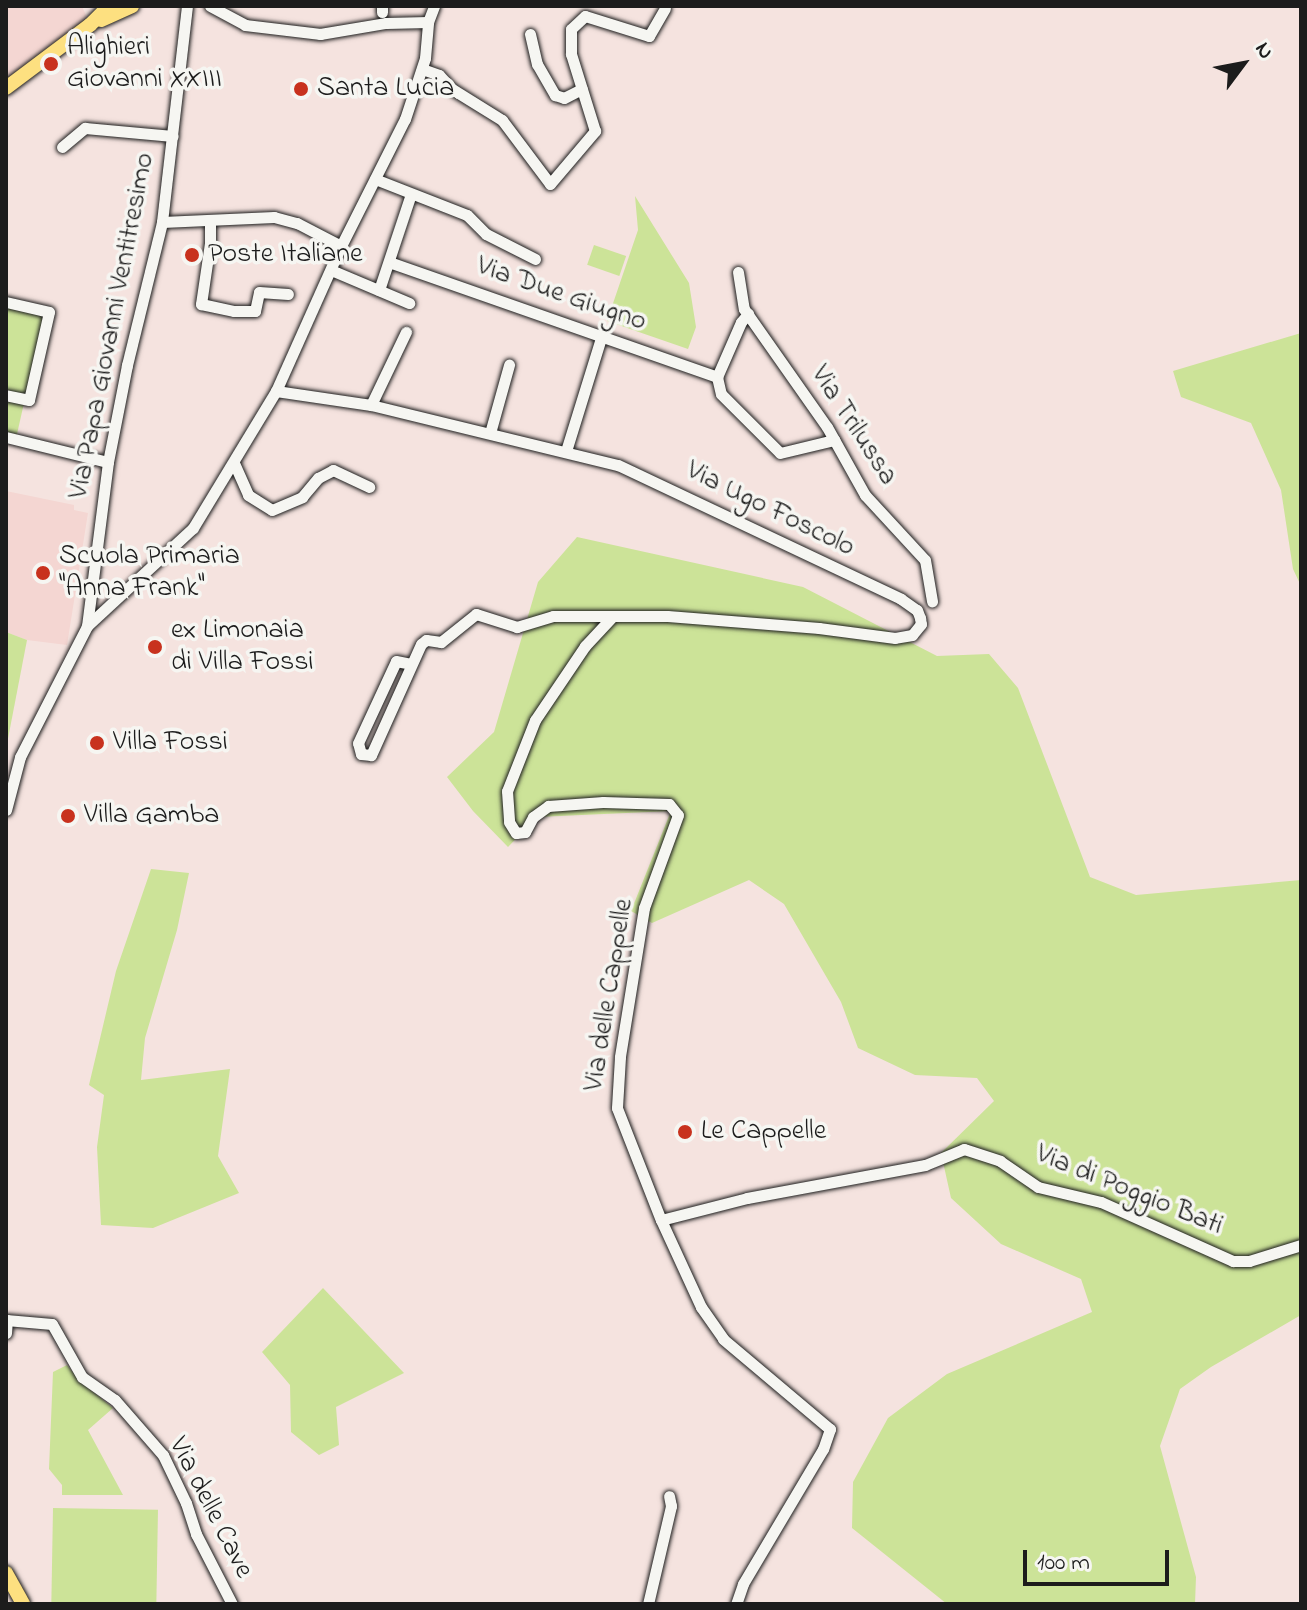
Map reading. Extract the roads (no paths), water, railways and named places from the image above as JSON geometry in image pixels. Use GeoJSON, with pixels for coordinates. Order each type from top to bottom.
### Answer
{"type":"FeatureCollection","features":[{"type":"Feature","properties":{"kind":"main road"},"geometry":{"type":"LineString","coordinates":[[6,88],[90,25],[109,6]]}},
{"type":"Feature","properties":{"kind":"main road"},"geometry":{"type":"LineString","coordinates":[[90,25],[132,6]]}},
{"type":"Feature","properties":{"kind":"main road"},"geometry":{"type":"LineString","coordinates":[[6,1573],[23,1604]]}},
{"type":"Feature","properties":{"kind":"street","name":"Via Papa Giovanni Ventitresimo"},"geometry":{"type":"LineString","coordinates":[[176,6],[182,18],[184,35]]}},
{"type":"Feature","properties":{"kind":"street","name":"Via Papa Giovanni Ventitresimo"},"geometry":{"type":"LineString","coordinates":[[87,626],[108,462],[162,222],[187,6]]}},
{"type":"Feature","properties":{"kind":"street"},"geometry":{"type":"LineString","coordinates":[[210,6],[245,25],[318,34],[382,15],[428,22]]}},
{"type":"Feature","properties":{"kind":"street"},"geometry":{"type":"LineString","coordinates":[[6,810],[20,757],[87,626],[190,531],[276,391],[341,246],[405,119],[422,69],[428,22],[434,6]]}},
{"type":"Feature","properties":{"kind":"street"},"geometry":{"type":"LineString","coordinates":[[422,69],[439,75],[452,89],[502,120],[550,184],[595,131],[569,39],[575,22],[585,16],[649,36],[665,8]]}},
{"type":"Feature","properties":{"kind":"street"},"geometry":{"type":"LineString","coordinates":[[530,34],[537,64],[555,95],[564,98],[582,89]]}},
{"type":"Feature","properties":{"kind":"street"},"geometry":{"type":"LineString","coordinates":[[62,147],[85,128],[173,136]]}},
{"type":"Feature","properties":{"kind":"street"},"geometry":{"type":"LineString","coordinates":[[375,179],[467,215],[486,234],[535,259]]}},
{"type":"Feature","properties":{"kind":"street"},"geometry":{"type":"LineString","coordinates":[[379,290],[411,194]]}},
{"type":"Feature","properties":{"kind":"street"},"geometry":{"type":"LineString","coordinates":[[162,222],[274,217],[297,223],[341,246]]}},
{"type":"Feature","properties":{"kind":"street"},"geometry":{"type":"LineString","coordinates":[[210,221],[201,304],[234,311],[255,311],[259,292],[288,294]]}},
{"type":"Feature","properties":{"kind":"street","name":"Via Due Giugno"},"geometry":{"type":"LineString","coordinates":[[389,262],[717,377]]}},
{"type":"Feature","properties":{"kind":"street"},"geometry":{"type":"LineString","coordinates":[[331,270],[409,303]]}},
{"type":"Feature","properties":{"kind":"street","name":"Via Trilussa"},"geometry":{"type":"LineString","coordinates":[[738,272],[740,294],[748,314],[834,440],[865,495],[925,560],[932,601]]}},
{"type":"Feature","properties":{"kind":"street"},"geometry":{"type":"LineString","coordinates":[[6,302],[49,312],[29,400],[6,395]]}},
{"type":"Feature","properties":{"kind":"street"},"geometry":{"type":"LineString","coordinates":[[748,314],[741,322],[717,377],[721,394],[780,453],[834,440]]}},
{"type":"Feature","properties":{"kind":"street"},"geometry":{"type":"LineString","coordinates":[[371,405],[406,332]]}},
{"type":"Feature","properties":{"kind":"street"},"geometry":{"type":"LineString","coordinates":[[566,451],[602,335]]}},
{"type":"Feature","properties":{"kind":"street"},"geometry":{"type":"LineString","coordinates":[[490,433],[509,365]]}},
{"type":"Feature","properties":{"kind":"street","name":"Via Ugo Foscolo"},"geometry":{"type":"LineString","coordinates":[[276,391],[371,405],[618,465],[901,599],[917,610],[921,624],[912,635],[895,638],[693,617],[612,617]]}},
{"type":"Feature","properties":{"kind":"street"},"geometry":{"type":"LineString","coordinates":[[6,437],[108,462]]}},
{"type":"Feature","properties":{"kind":"street"},"geometry":{"type":"LineString","coordinates":[[234,463],[248,495],[254,502],[272,510],[302,497],[318,478],[333,470],[369,487]]}},
{"type":"Feature","properties":{"kind":"street"},"geometry":{"type":"LineString","coordinates":[[411,664],[396,661],[358,743],[361,754],[371,755],[424,641],[441,642],[476,614],[517,627],[553,616],[612,617]]}},
{"type":"Feature","properties":{"kind":"street","name":"Via delle Cappelle"},"geometry":{"type":"LineString","coordinates":[[612,617],[585,646],[535,720],[507,791],[509,822],[516,833],[525,832],[533,817],[548,806],[626,802],[669,804],[678,815],[643,912],[620,1057],[617,1108],[661,1220],[701,1307],[723,1339],[830,1429],[823,1449],[743,1584],[736,1604]]}},
{"type":"Feature","properties":{"kind":"street","name":"Via di Poggio Bati"},"geometry":{"type":"LineString","coordinates":[[661,1220],[747,1198],[925,1165],[964,1149],[1000,1161],[1038,1187],[1109,1205],[1233,1261],[1249,1261],[1301,1245]]}},
{"type":"Feature","properties":{"kind":"street"},"geometry":{"type":"LineString","coordinates":[[6,1320],[6,1333]]}},
{"type":"Feature","properties":{"kind":"street","name":"Via delle Cave"},"geometry":{"type":"LineString","coordinates":[[6,1320],[52,1324],[82,1377],[115,1400],[163,1455],[186,1503],[196,1534],[232,1604]]}},
{"type":"Feature","properties":{"kind":"street"},"geometry":{"type":"LineString","coordinates":[[648,1604],[671,1506],[669,1496]]}},
{"type":"Feature","properties":{"kind":"place","name":"Alighieri Giovanni XXIII"},"geometry":{"type":"Point","coordinates":[51,64]}},
{"type":"Feature","properties":{"kind":"place","name":"Santa Lucia"},"geometry":{"type":"Point","coordinates":[301,89]}},
{"type":"Feature","properties":{"kind":"place","name":"Poste Italiane"},"geometry":{"type":"Point","coordinates":[192,255]}},
{"type":"Feature","properties":{"kind":"place","name":"Scuola Primaria \"Anna Frank\""},"geometry":{"type":"Point","coordinates":[43,573]}},
{"type":"Feature","properties":{"kind":"place","name":"ex Limonaia di Villa Fossi"},"geometry":{"type":"Point","coordinates":[155,647]}},
{"type":"Feature","properties":{"kind":"place","name":"Villa Fossi"},"geometry":{"type":"Point","coordinates":[97,743]}},
{"type":"Feature","properties":{"kind":"place","name":"Villa Gamba"},"geometry":{"type":"Point","coordinates":[68,816]}},
{"type":"Feature","properties":{"kind":"place","name":"Le Cappelle"},"geometry":{"type":"Point","coordinates":[685,1132]}}]}
